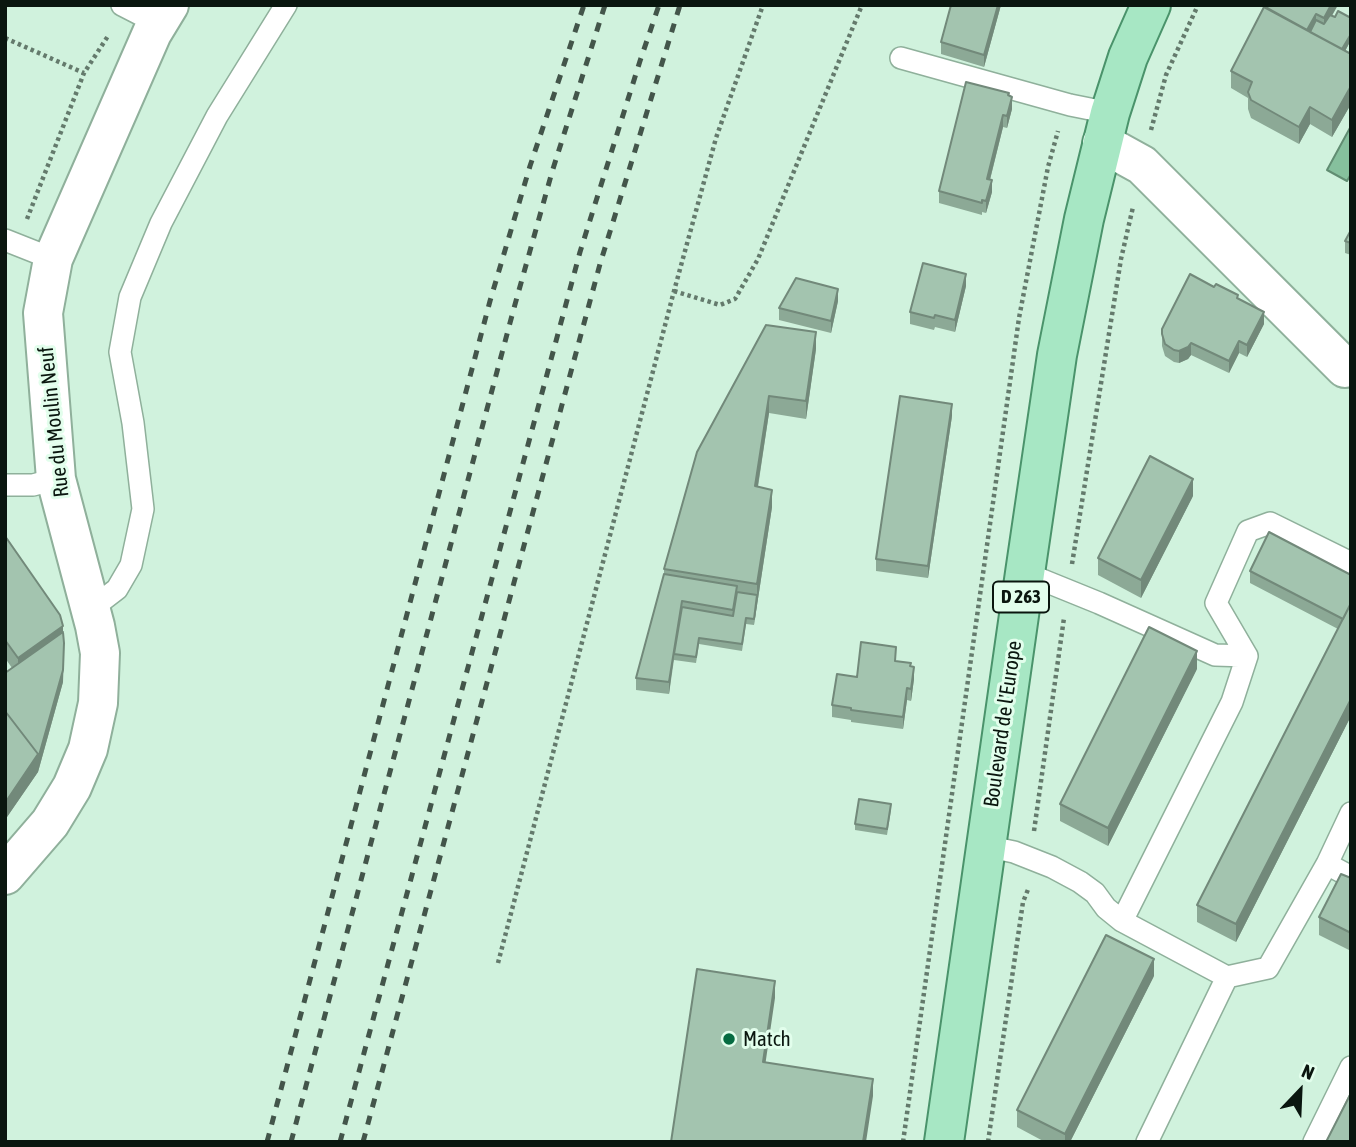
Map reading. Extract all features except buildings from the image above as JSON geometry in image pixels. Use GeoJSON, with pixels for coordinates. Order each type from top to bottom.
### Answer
{"type":"FeatureCollection","features":[{"type":"Feature","properties":{"kind":"main road","name":"Boulevard de l'Europe"},"geometry":{"type":"LineString","coordinates":[[944,1142],[1060,342],[1083,219],[1106,128],[1128,57],[1151,5]]}},
{"type":"Feature","properties":{"kind":"street","name":"Rue du Moulin Neuf"},"geometry":{"type":"LineString","coordinates":[[5,875],[50,823],[72,787],[88,749],[98,703],[100,677],[100,653],[91,609],[56,479],[43,313],[53,259],[163,14]]}},
{"type":"Feature","properties":{"kind":"street"},"geometry":{"type":"LineString","coordinates":[[1106,128],[1348,368]]}},
{"type":"Feature","properties":{"kind":"lane"},"geometry":{"type":"LineString","coordinates":[[122,5],[163,14]]}},
{"type":"Feature","properties":{"kind":"lane"},"geometry":{"type":"LineString","coordinates":[[91,609],[117,589],[131,565],[142,509],[133,423],[120,352],[130,297],[161,223],[217,116],[286,5]]}},
{"type":"Feature","properties":{"kind":"lane"},"geometry":{"type":"LineString","coordinates":[[901,58],[1070,105],[1106,128]]}},
{"type":"Feature","properties":{"kind":"lane"},"geometry":{"type":"LineString","coordinates":[[5,240],[53,259]]}},
{"type":"Feature","properties":{"kind":"lane"},"geometry":{"type":"LineString","coordinates":[[5,485],[33,485],[56,479]]}},
{"type":"Feature","properties":{"kind":"lane"},"geometry":{"type":"LineString","coordinates":[[1122,920],[1232,702],[1247,656],[1216,603],[1248,531],[1270,523],[1351,563]]}},
{"type":"Feature","properties":{"kind":"lane"},"geometry":{"type":"LineString","coordinates":[[1025,573],[1215,654],[1247,656]]}},
{"type":"Feature","properties":{"kind":"lane"},"geometry":{"type":"LineString","coordinates":[[985,846],[1014,852],[1080,882],[1122,920],[1227,977],[1268,968],[1327,864],[1351,813]]}},
{"type":"Feature","properties":{"kind":"lane"},"geometry":{"type":"LineString","coordinates":[[1327,864],[1351,877]]}},
{"type":"Feature","properties":{"kind":"lane"},"geometry":{"type":"LineString","coordinates":[[1147,1142],[1227,977]]}},
{"type":"Feature","properties":{"kind":"lane"},"geometry":{"type":"LineString","coordinates":[[1314,1142],[1351,1067]]}},
{"type":"Feature","properties":{"kind":"path"},"geometry":{"type":"LineString","coordinates":[[498,963],[716,138],[763,5]]}},
{"type":"Feature","properties":{"kind":"path"},"geometry":{"type":"LineString","coordinates":[[674,291],[720,304],[735,299],[758,258],[862,5]]}},
{"type":"Feature","properties":{"kind":"path"},"geometry":{"type":"LineString","coordinates":[[5,38],[84,73]]}},
{"type":"Feature","properties":{"kind":"shaded area"},"geometry":{"type":"Polygon","coordinates":[[[1351,126],[1351,174],[1347,181],[1327,170],[1351,126]]]}},
{"type":"Feature","properties":{"kind":"railway"},"geometry":{"type":"LineString","coordinates":[[267,1142],[490,301],[530,166],[584,5]]}},
{"type":"Feature","properties":{"kind":"railway"},"geometry":{"type":"LineString","coordinates":[[291,1142],[514,308],[552,172],[605,5]]}},
{"type":"Feature","properties":{"kind":"railway"},"geometry":{"type":"LineString","coordinates":[[340,1142],[580,252],[659,5]]}},
{"type":"Feature","properties":{"kind":"railway"},"geometry":{"type":"LineString","coordinates":[[363,1142],[600,264],[680,5]]}},
{"type":"Feature","properties":{"kind":"place","name":"Match"},"geometry":{"type":"Point","coordinates":[729,1039]}}]}
